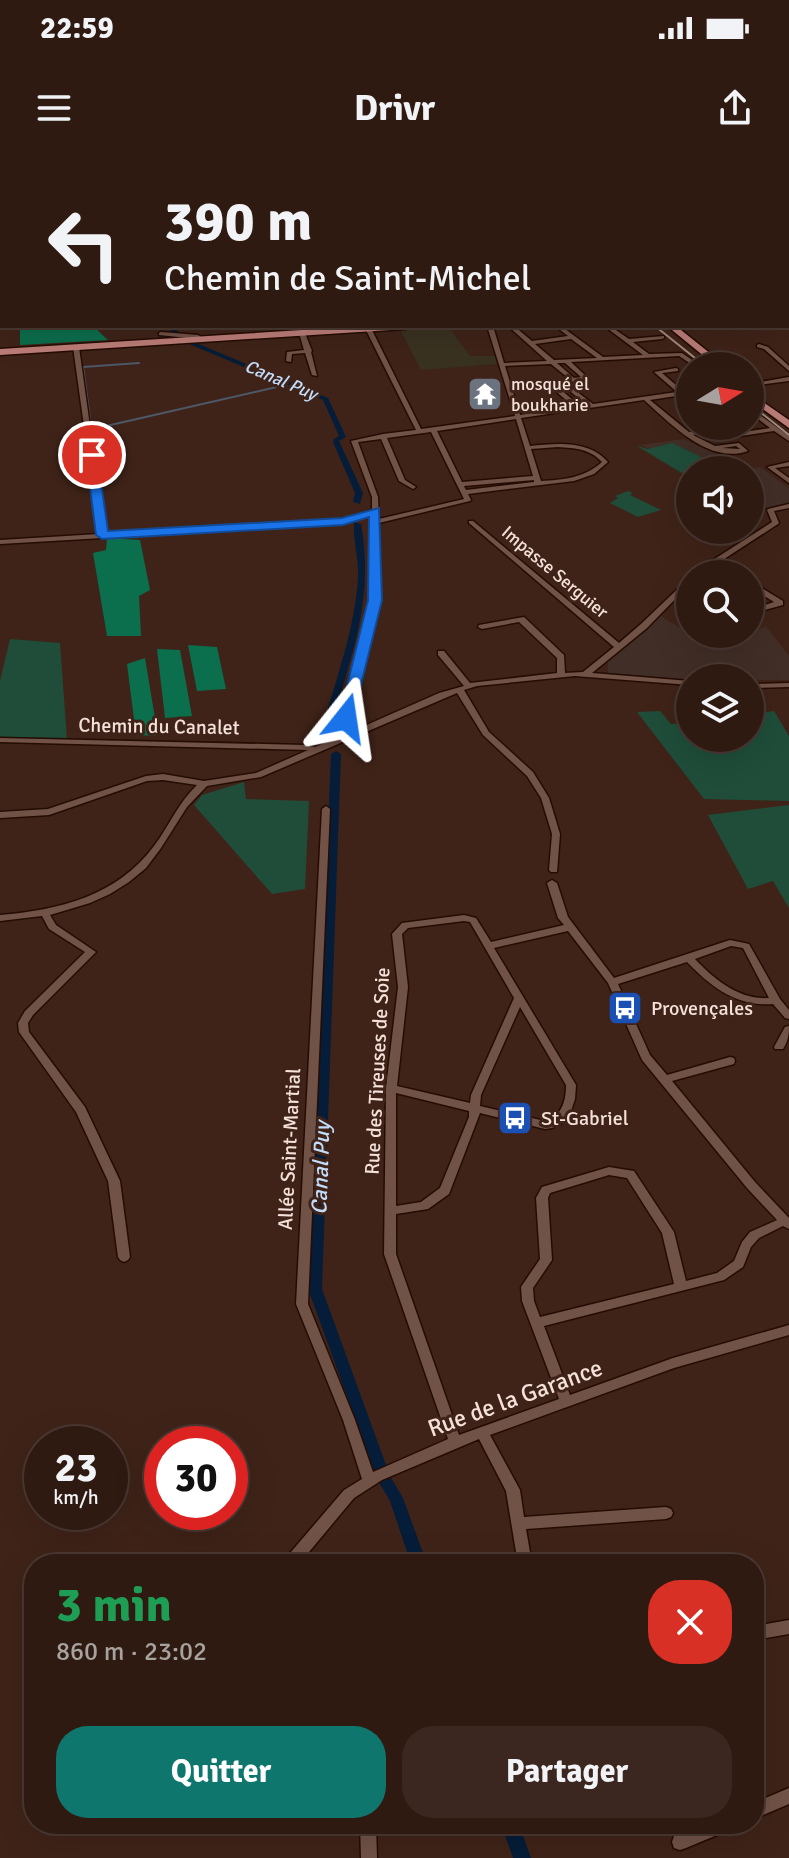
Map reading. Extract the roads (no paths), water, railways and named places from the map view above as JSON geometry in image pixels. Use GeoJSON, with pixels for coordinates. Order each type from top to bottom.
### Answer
{"type":"FeatureCollection","features":[{"type":"Feature","properties":{"kind":"main road"},"geometry":{"type":"LineString","coordinates":[[0,350],[76,347],[166,336],[198,337],[333,328]]}},
{"type":"Feature","properties":{"kind":"main road"},"geometry":{"type":"LineString","coordinates":[[0,350],[166,336],[302,333],[356,328]]}},
{"type":"Feature","properties":{"kind":"main road"},"geometry":{"type":"LineString","coordinates":[[666,328],[697,352]]}},
{"type":"Feature","properties":{"kind":"main road"},"geometry":{"type":"LineString","coordinates":[[673,328],[700,352]]}},
{"type":"Feature","properties":{"kind":"main road"},"geometry":{"type":"LineString","coordinates":[[764,397],[789,418]]}},
{"type":"Feature","properties":{"kind":"main road"},"geometry":{"type":"LineString","coordinates":[[764,399],[789,425]]}},
{"type":"Feature","properties":{"kind":"street"},"geometry":{"type":"LineString","coordinates":[[368,328],[419,431]]}},
{"type":"Feature","properties":{"kind":"street"},"geometry":{"type":"LineString","coordinates":[[491,328],[537,480]]}},
{"type":"Feature","properties":{"kind":"street"},"geometry":{"type":"LineString","coordinates":[[513,328],[573,380],[585,378],[566,361]]}},
{"type":"Feature","properties":{"kind":"street"},"geometry":{"type":"LineString","coordinates":[[561,328],[602,359]]}},
{"type":"Feature","properties":{"kind":"street"},"geometry":{"type":"LineString","coordinates":[[610,328],[648,356]]}},
{"type":"Feature","properties":{"kind":"street"},"geometry":{"type":"LineString","coordinates":[[302,333],[315,375]]}},
{"type":"Feature","properties":{"kind":"street"},"geometry":{"type":"LineString","coordinates":[[536,333],[545,341]]}},
{"type":"Feature","properties":{"kind":"street"},"geometry":{"type":"LineString","coordinates":[[531,343],[572,337]]}},
{"type":"Feature","properties":{"kind":"street"},"geometry":{"type":"LineString","coordinates":[[628,341],[662,337]]}},
{"type":"Feature","properties":{"kind":"street"},"geometry":{"type":"LineString","coordinates":[[759,346],[766,348],[789,369]]}},
{"type":"Feature","properties":{"kind":"street"},"geometry":{"type":"LineString","coordinates":[[76,347],[102,535]]}},
{"type":"Feature","properties":{"kind":"street"},"geometry":{"type":"LineString","coordinates":[[289,361],[289,353],[309,351]]}},
{"type":"Feature","properties":{"kind":"street"},"geometry":{"type":"LineString","coordinates":[[502,365],[676,355]]}},
{"type":"Feature","properties":{"kind":"street"},"geometry":{"type":"LineString","coordinates":[[676,370],[657,372],[676,387]]}},
{"type":"Feature","properties":{"kind":"street"},"geometry":{"type":"LineString","coordinates":[[764,385],[789,379]]}},
{"type":"Feature","properties":{"kind":"street"},"geometry":{"type":"LineString","coordinates":[[578,408],[555,388],[567,386],[591,406]]}},
{"type":"Feature","properties":{"kind":"street"},"geometry":{"type":"LineString","coordinates":[[341,738],[375,600],[375,497],[354,441],[676,394]]}},
{"type":"Feature","properties":{"kind":"street"},"geometry":{"type":"LineString","coordinates":[[645,398],[676,424]]}},
{"type":"Feature","properties":{"kind":"street"},"geometry":{"type":"LineString","coordinates":[[764,421],[789,439]]}},
{"type":"Feature","properties":{"kind":"street"},"geometry":{"type":"LineString","coordinates":[[375,522],[469,498],[433,429]]}},
{"type":"Feature","properties":{"kind":"street"},"geometry":{"type":"LineString","coordinates":[[764,431],[774,429]]}},
{"type":"Feature","properties":{"kind":"street"},"geometry":{"type":"LineString","coordinates":[[383,436],[402,481],[413,487]]}},
{"type":"Feature","properties":{"kind":"street"},"geometry":{"type":"LineString","coordinates":[[695,440],[701,445],[715,448]]}},
{"type":"Feature","properties":{"kind":"street"},"geometry":{"type":"LineString","coordinates":[[462,484],[537,480],[563,482],[600,468],[605,462],[599,455],[556,444],[528,448]]}},
{"type":"Feature","properties":{"kind":"street"},"geometry":{"type":"LineString","coordinates":[[789,464],[770,467],[789,481]]}},
{"type":"Feature","properties":{"kind":"street"},"geometry":{"type":"LineString","coordinates":[[466,492],[537,480]]}},
{"type":"Feature","properties":{"kind":"street"},"geometry":{"type":"LineString","coordinates":[[714,560],[776,523],[770,510],[789,506]]}},
{"type":"Feature","properties":{"kind":"street"},"geometry":{"type":"LineString","coordinates":[[0,542],[343,522],[375,511]]}},
{"type":"Feature","properties":{"kind":"street","name":"Impasse Serguier"},"geometry":{"type":"LineString","coordinates":[[471,522],[619,647]]}},
{"type":"Feature","properties":{"kind":"street"},"geometry":{"type":"LineString","coordinates":[[764,592],[780,603],[764,608]]}},
{"type":"Feature","properties":{"kind":"street"},"geometry":{"type":"LineString","coordinates":[[586,674],[676,593]]}},
{"type":"Feature","properties":{"kind":"street"},"geometry":{"type":"LineString","coordinates":[[482,627],[521,619],[561,657],[561,675]]}},
{"type":"Feature","properties":{"kind":"street"},"geometry":{"type":"LineString","coordinates":[[441,653],[464,688],[486,733],[530,774],[545,798],[556,834],[554,870]]}},
{"type":"Feature","properties":{"kind":"street"},"geometry":{"type":"LineString","coordinates":[[0,815],[49,812],[146,779],[163,777],[204,784],[258,775],[316,750],[329,749],[341,738],[464,688],[586,674],[676,682]]}},
{"type":"Feature","properties":{"kind":"street"},"geometry":{"type":"LineString","coordinates":[[764,686],[789,685]]}},
{"type":"Feature","properties":{"kind":"street","name":"Chemin du Canalet"},"geometry":{"type":"LineString","coordinates":[[0,740],[305,747],[316,750]]}},
{"type":"Feature","properties":{"kind":"street"},"geometry":{"type":"LineString","coordinates":[[0,918],[46,915],[84,902],[127,880],[156,851],[194,792],[204,784]]}},
{"type":"Feature","properties":{"kind":"street","name":"Allée Saint-Martial"},"geometry":{"type":"LineString","coordinates":[[326,809],[302,1304],[373,1478]]}},
{"type":"Feature","properties":{"kind":"street"},"geometry":{"type":"LineString","coordinates":[[537,1323],[733,1271],[751,1236],[787,1223],[664,1080],[638,1041],[612,982],[557,906],[552,883]]}},
{"type":"Feature","properties":{"kind":"street"},"geometry":{"type":"LineString","coordinates":[[46,915],[52,927],[91,952],[29,1013],[23,1023],[24,1032],[81,1110],[114,1181],[124,1257]]}},
{"type":"Feature","properties":{"kind":"street","name":"Rue des Tireuses de Soie"},"geometry":{"type":"LineString","coordinates":[[455,1442],[390,1254],[391,1088],[403,987],[399,929],[405,925],[468,918],[476,924],[488,946]]}},
{"type":"Feature","properties":{"kind":"street"},"geometry":{"type":"LineString","coordinates":[[391,1088],[545,1125],[559,1121],[565,1114],[571,1085],[488,946],[570,927]]}},
{"type":"Feature","properties":{"kind":"street"},"geometry":{"type":"LineString","coordinates":[[612,982],[730,943],[746,946],[776,1001],[789,1016]]}},
{"type":"Feature","properties":{"kind":"street"},"geometry":{"type":"LineString","coordinates":[[689,958],[707,978],[742,999],[758,1004],[776,1001]]}},
{"type":"Feature","properties":{"kind":"street"},"geometry":{"type":"LineString","coordinates":[[390,1211],[424,1206],[445,1191],[475,1107],[476,1095],[519,998]]}},
{"type":"Feature","properties":{"kind":"street"},"geometry":{"type":"LineString","coordinates":[[779,1047],[789,1029]]}},
{"type":"Feature","properties":{"kind":"street"},"geometry":{"type":"LineString","coordinates":[[664,1080],[730,1061]]}},
{"type":"Feature","properties":{"kind":"street"},"geometry":{"type":"LineString","coordinates":[[566,1401],[527,1287],[546,1260],[542,1198],[552,1186],[619,1170],[637,1181],[668,1232],[681,1287]]}},
{"type":"Feature","properties":{"kind":"street","name":"Rue de la Garance"},"geometry":{"type":"LineString","coordinates":[[298,1554],[330,1513],[373,1478],[455,1442],[698,1354],[789,1330]]}},
{"type":"Feature","properties":{"kind":"street"},"geometry":{"type":"LineString","coordinates":[[482,1432],[513,1490],[524,1554]]}},
{"type":"Feature","properties":{"kind":"street"},"geometry":{"type":"LineString","coordinates":[[519,1523],[666,1513]]}},
{"type":"Feature","properties":{"kind":"street"},"geometry":{"type":"LineString","coordinates":[[764,1631],[789,1627]]}},
{"type":"Feature","properties":{"kind":"street"},"geometry":{"type":"LineString","coordinates":[[764,1807],[789,1796]]}},
{"type":"Feature","properties":{"kind":"street"},"geometry":{"type":"LineString","coordinates":[[368,1834],[369,1858]]}},
{"type":"Feature","properties":{"kind":"street"},"geometry":{"type":"LineString","coordinates":[[680,1842],[699,1834]]}},
{"type":"Feature","properties":{"kind":"waterway","name":"Canal Puy"},"geometry":{"type":"LineString","coordinates":[[172,329],[176,332]]}},
{"type":"Feature","properties":{"kind":"waterway","name":"Canal Puy"},"geometry":{"type":"LineString","coordinates":[[189,342],[326,399],[343,437],[336,440]]}},
{"type":"Feature","properties":{"kind":"waterway"},"geometry":{"type":"LineString","coordinates":[[103,516],[83,367],[139,363]]}},
{"type":"Feature","properties":{"kind":"waterway"},"geometry":{"type":"LineString","coordinates":[[93,429],[290,384]]}},
{"type":"Feature","properties":{"kind":"waterway","name":"Canal Puy"},"geometry":{"type":"LineString","coordinates":[[336,442],[359,493],[357,502]]}},
{"type":"Feature","properties":{"kind":"waterway","name":"Canal Puy"},"geometry":{"type":"LineString","coordinates":[[329,719],[350,647],[360,598],[362,573],[357,524]]}},
{"type":"Feature","properties":{"kind":"waterway","name":"Canal Puy"},"geometry":{"type":"LineString","coordinates":[[336,754],[315,1289],[384,1479],[396,1498],[416,1554]]}},
{"type":"Feature","properties":{"kind":"waterway","name":"Canal Puy"},"geometry":{"type":"LineString","coordinates":[[514,1834],[522,1858]]}},
{"type":"Feature","properties":{"kind":"tram line"},"geometry":{"type":"LineString","coordinates":[[658,328],[688,352]]}},
{"type":"Feature","properties":{"kind":"tram line"},"geometry":{"type":"LineString","coordinates":[[764,415],[789,435]]}},
{"type":"Feature","properties":{"kind":"place","name":"mosqué el boukharie"},"geometry":{"type":"Point","coordinates":[485,394]}},
{"type":"Feature","properties":{"kind":"place","name":"Provençales"},"geometry":{"type":"Point","coordinates":[625,1008]}},
{"type":"Feature","properties":{"kind":"place","name":"St-Gabriel"},"geometry":{"type":"Point","coordinates":[515,1118]}}]}
